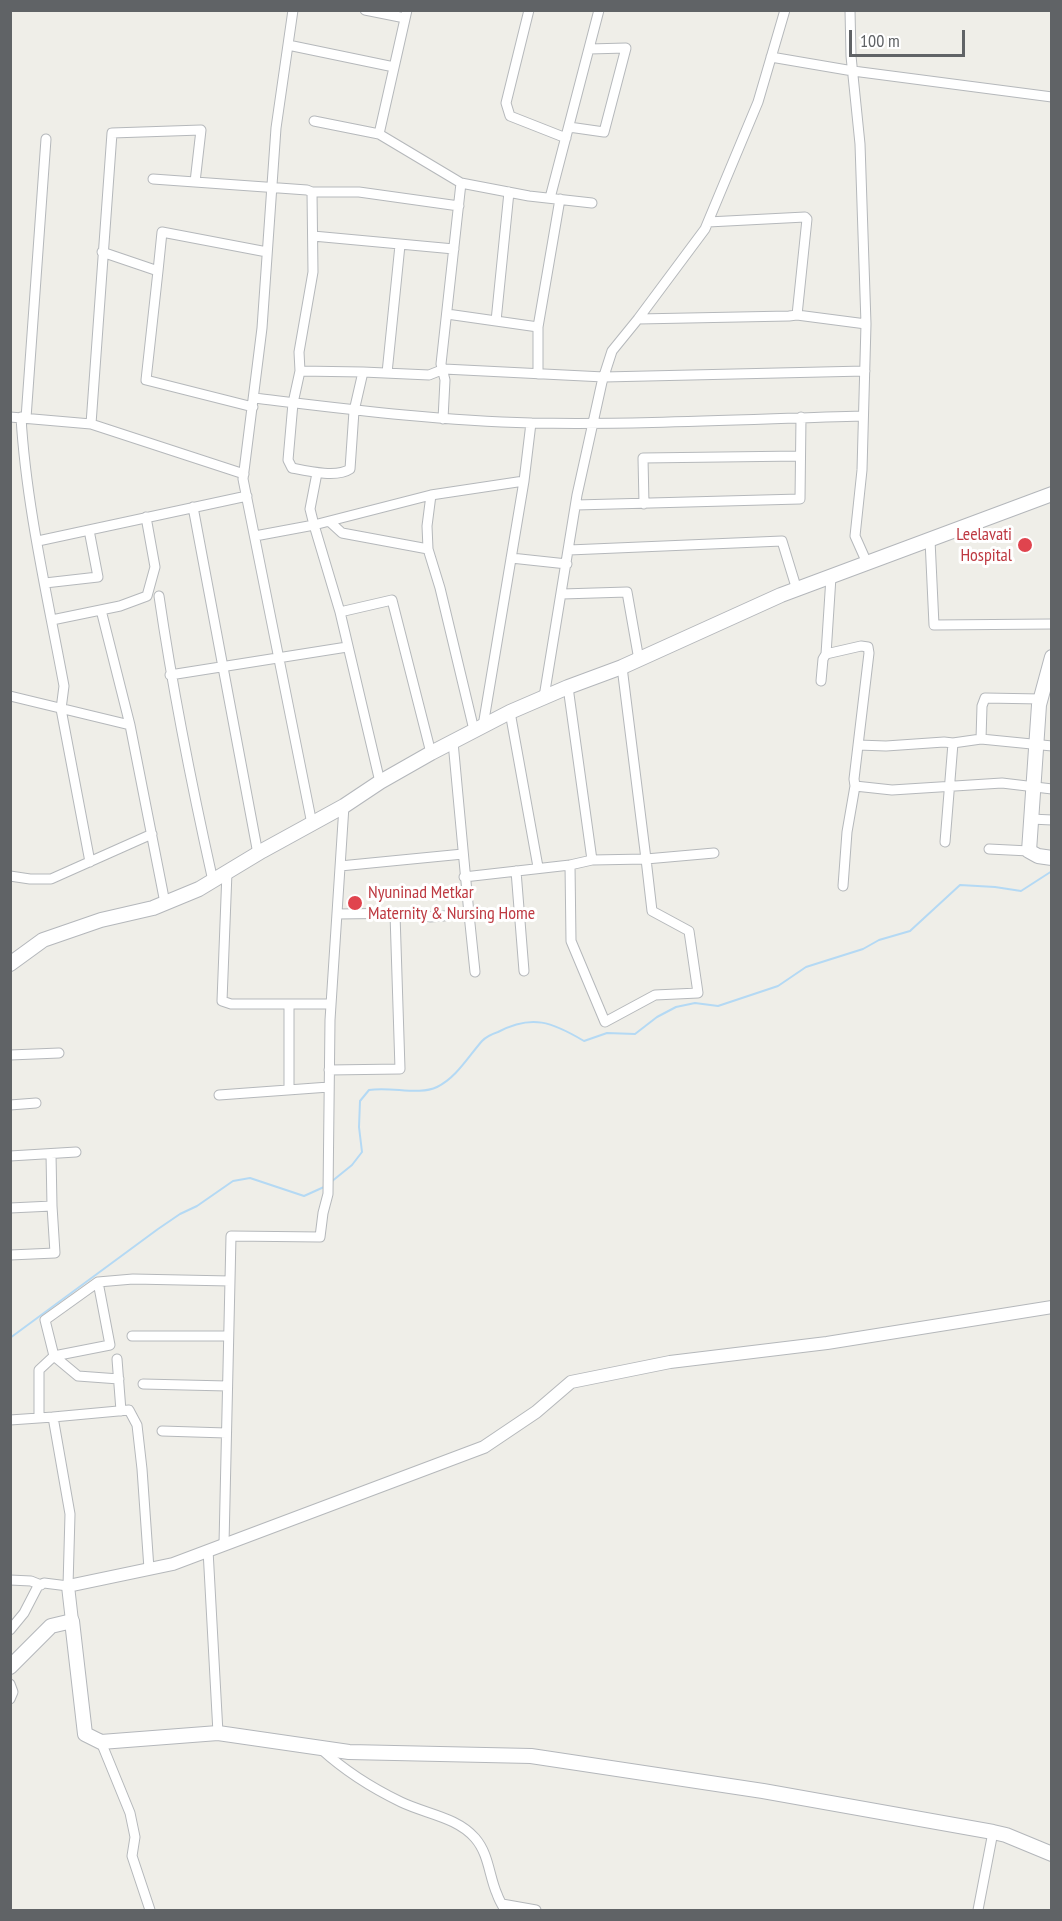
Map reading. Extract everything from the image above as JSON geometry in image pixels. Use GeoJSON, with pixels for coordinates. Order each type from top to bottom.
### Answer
{"type":"FeatureCollection","features":[{"type":"Feature","properties":{"kind":"main road"},"geometry":{"type":"LineString","coordinates":[[10,964],[43,940],[101,920],[153,909],[199,889],[344,806],[380,782],[510,712],[639,660],[797,590],[1052,494]]}},
{"type":"Feature","properties":{"kind":"main road"},"geometry":{"type":"LineString","coordinates":[[1052,657],[1041,699],[1029,851],[1038,856],[1052,858]]}},
{"type":"Feature","properties":{"kind":"main road"},"geometry":{"type":"LineString","coordinates":[[10,1667],[51,1626],[72,1621],[86,1734],[101,1742],[218,1733],[349,1752],[531,1756],[764,1791],[993,1832],[1052,1854]]}},
{"type":"Feature","properties":{"kind":"street"},"geometry":{"type":"LineString","coordinates":[[292,10],[276,128],[254,403],[244,474],[312,824]]}},
{"type":"Feature","properties":{"kind":"street"},"geometry":{"type":"LineString","coordinates":[[365,10],[406,14],[379,134]]}},
{"type":"Feature","properties":{"kind":"street"},"geometry":{"type":"LineString","coordinates":[[529,10],[507,103],[510,116],[566,138]]}},
{"type":"Feature","properties":{"kind":"street"},"geometry":{"type":"LineString","coordinates":[[538,374],[538,327],[555,198],[566,138],[599,10]]}},
{"type":"Feature","properties":{"kind":"street"},"geometry":{"type":"LineString","coordinates":[[544,698],[576,505],[593,423],[612,351],[639,319],[705,229],[758,102],[785,10]]}},
{"type":"Feature","properties":{"kind":"street"},"geometry":{"type":"LineString","coordinates":[[850,10],[860,144],[866,324],[862,471],[855,536],[867,563]]}},
{"type":"Feature","properties":{"kind":"street"},"geometry":{"type":"LineString","coordinates":[[288,45],[394,68]]}},
{"type":"Feature","properties":{"kind":"street"},"geometry":{"type":"LineString","coordinates":[[569,127],[604,132],[626,48],[589,49]]}},
{"type":"Feature","properties":{"kind":"street"},"geometry":{"type":"LineString","coordinates":[[771,57],[853,71],[1052,97]]}},
{"type":"Feature","properties":{"kind":"street"},"geometry":{"type":"LineString","coordinates":[[314,121],[379,134],[461,183],[592,203]]}},
{"type":"Feature","properties":{"kind":"street"},"geometry":{"type":"LineString","coordinates":[[91,424],[112,133],[201,130],[195,182]]}},
{"type":"Feature","properties":{"kind":"street"},"geometry":{"type":"LineString","coordinates":[[46,139],[23,417],[25,456],[64,686],[61,709],[90,862]]}},
{"type":"Feature","properties":{"kind":"street"},"geometry":{"type":"LineString","coordinates":[[153,179],[312,192],[358,192],[459,206]]}},
{"type":"Feature","properties":{"kind":"street"},"geometry":{"type":"LineString","coordinates":[[443,419],[444,369],[441,364],[461,183]]}},
{"type":"Feature","properties":{"kind":"street"},"geometry":{"type":"LineString","coordinates":[[312,192],[313,272],[294,403],[288,460],[292,468],[317,473],[346,472],[350,469],[354,411],[363,372]]}},
{"type":"Feature","properties":{"kind":"street"},"geometry":{"type":"LineString","coordinates":[[496,321],[509,192]]}},
{"type":"Feature","properties":{"kind":"street"},"geometry":{"type":"LineString","coordinates":[[708,222],[805,217],[807,225],[797,315]]}},
{"type":"Feature","properties":{"kind":"street"},"geometry":{"type":"LineString","coordinates":[[267,252],[162,232],[146,380],[254,403],[294,403],[443,419],[593,423],[863,416]]}},
{"type":"Feature","properties":{"kind":"street"},"geometry":{"type":"LineString","coordinates":[[313,236],[454,249]]}},
{"type":"Feature","properties":{"kind":"street"},"geometry":{"type":"LineString","coordinates":[[387,373],[400,244]]}},
{"type":"Feature","properties":{"kind":"street"},"geometry":{"type":"LineString","coordinates":[[102,252],[158,271]]}},
{"type":"Feature","properties":{"kind":"street"},"geometry":{"type":"LineString","coordinates":[[447,314],[538,327]]}},
{"type":"Feature","properties":{"kind":"street"},"geometry":{"type":"LineString","coordinates":[[639,319],[797,315],[866,324]]}},
{"type":"Feature","properties":{"kind":"street"},"geometry":{"type":"LineString","coordinates":[[300,371],[429,375],[444,369],[604,377],[865,371]]}},
{"type":"Feature","properties":{"kind":"street"},"geometry":{"type":"LineString","coordinates":[[10,417],[91,424],[244,474]]}},
{"type":"Feature","properties":{"kind":"street"},"geometry":{"type":"LineString","coordinates":[[576,505],[800,499],[801,417]]}},
{"type":"Feature","properties":{"kind":"street"},"geometry":{"type":"LineString","coordinates":[[479,728],[511,558],[531,423]]}},
{"type":"Feature","properties":{"kind":"street"},"geometry":{"type":"LineString","coordinates":[[644,504],[643,458],[800,456]]}},
{"type":"Feature","properties":{"kind":"street"},"geometry":{"type":"LineString","coordinates":[[317,473],[310,509],[340,612],[380,782]]}},
{"type":"Feature","properties":{"kind":"street"},"geometry":{"type":"LineString","coordinates":[[255,536],[330,522],[351,514],[432,495],[524,481]]}},
{"type":"Feature","properties":{"kind":"street"},"geometry":{"type":"LineString","coordinates":[[432,495],[426,526],[428,549],[479,728]]}},
{"type":"Feature","properties":{"kind":"street"},"geometry":{"type":"LineString","coordinates":[[38,540],[247,496]]}},
{"type":"Feature","properties":{"kind":"street"},"geometry":{"type":"LineString","coordinates":[[193,507],[258,854]]}},
{"type":"Feature","properties":{"kind":"street"},"geometry":{"type":"LineString","coordinates":[[52,620],[120,606],[147,596],[155,567],[146,518]]}},
{"type":"Feature","properties":{"kind":"street"},"geometry":{"type":"LineString","coordinates":[[330,522],[342,532],[428,549]]}},
{"type":"Feature","properties":{"kind":"street"},"geometry":{"type":"LineString","coordinates":[[45,583],[98,577],[89,530]]}},
{"type":"Feature","properties":{"kind":"street"},"geometry":{"type":"LineString","coordinates":[[930,540],[934,625],[1052,624]]}},
{"type":"Feature","properties":{"kind":"street"},"geometry":{"type":"LineString","coordinates":[[569,550],[782,541],[797,590]]}},
{"type":"Feature","properties":{"kind":"street"},"geometry":{"type":"LineString","coordinates":[[511,558],[567,564]]}},
{"type":"Feature","properties":{"kind":"street"},"geometry":{"type":"LineString","coordinates":[[821,681],[823,659],[826,654],[831,577]]}},
{"type":"Feature","properties":{"kind":"street"},"geometry":{"type":"LineString","coordinates":[[562,594],[627,592],[639,660]]}},
{"type":"Feature","properties":{"kind":"street"},"geometry":{"type":"LineString","coordinates":[[159,596],[170,675],[190,781],[213,881]]}},
{"type":"Feature","properties":{"kind":"street"},"geometry":{"type":"LineString","coordinates":[[340,612],[392,600],[431,753]]}},
{"type":"Feature","properties":{"kind":"street"},"geometry":{"type":"LineString","coordinates":[[101,610],[130,725],[165,903]]}},
{"type":"Feature","properties":{"kind":"street"},"geometry":{"type":"LineString","coordinates":[[826,654],[861,646],[868,647],[869,653],[855,786],[847,832],[843,886]]}},
{"type":"Feature","properties":{"kind":"street"},"geometry":{"type":"LineString","coordinates":[[170,675],[347,647]]}},
{"type":"Feature","properties":{"kind":"street"},"geometry":{"type":"LineString","coordinates":[[570,865],[571,941],[605,1022],[655,995],[698,993],[689,931],[652,911],[622,667]]}},
{"type":"Feature","properties":{"kind":"street"},"geometry":{"type":"LineString","coordinates":[[568,687],[592,860]]}},
{"type":"Feature","properties":{"kind":"street"},"geometry":{"type":"LineString","coordinates":[[10,696],[130,725]]}},
{"type":"Feature","properties":{"kind":"street"},"geometry":{"type":"LineString","coordinates":[[981,739],[982,706],[985,698],[1041,699]]}},
{"type":"Feature","properties":{"kind":"street"},"geometry":{"type":"LineString","coordinates":[[510,712],[538,867]]}},
{"type":"Feature","properties":{"kind":"street"},"geometry":{"type":"LineString","coordinates":[[858,745],[953,743],[981,739],[1052,746]]}},
{"type":"Feature","properties":{"kind":"street"},"geometry":{"type":"LineString","coordinates":[[453,742],[464,877],[475,972]]}},
{"type":"Feature","properties":{"kind":"street"},"geometry":{"type":"LineString","coordinates":[[945,842],[953,743]]}},
{"type":"Feature","properties":{"kind":"street"},"geometry":{"type":"LineString","coordinates":[[855,786],[892,790],[1002,783],[1052,789]]}},
{"type":"Feature","properties":{"kind":"street"},"geometry":{"type":"LineString","coordinates":[[224,1544],[231,1236],[320,1237],[328,1194],[331,1004],[344,806]]}},
{"type":"Feature","properties":{"kind":"street"},"geometry":{"type":"LineString","coordinates":[[1031,819],[1052,820]]}},
{"type":"Feature","properties":{"kind":"street"},"geometry":{"type":"LineString","coordinates":[[10,876],[51,879],[152,834]]}},
{"type":"Feature","properties":{"kind":"street"},"geometry":{"type":"LineString","coordinates":[[989,849],[1029,851]]}},
{"type":"Feature","properties":{"kind":"street"},"geometry":{"type":"LineString","coordinates":[[464,877],[570,865],[592,860],[646,859],[714,853]]}},
{"type":"Feature","properties":{"kind":"street"},"geometry":{"type":"LineString","coordinates":[[340,866],[463,855]]}},
{"type":"Feature","properties":{"kind":"street"},"geometry":{"type":"LineString","coordinates":[[227,872],[222,1001],[231,1004],[331,1004]]}},
{"type":"Feature","properties":{"kind":"street"},"geometry":{"type":"LineString","coordinates":[[516,872],[524,971]]}},
{"type":"Feature","properties":{"kind":"street"},"geometry":{"type":"LineString","coordinates":[[338,914],[412,914],[430,917],[469,914]]}},
{"type":"Feature","properties":{"kind":"street"},"geometry":{"type":"LineString","coordinates":[[329,1070],[400,1069],[394,914]]}},
{"type":"Feature","properties":{"kind":"street"},"geometry":{"type":"LineString","coordinates":[[288,1004],[289,1090]]}},
{"type":"Feature","properties":{"kind":"street"},"geometry":{"type":"LineString","coordinates":[[10,1055],[59,1053]]}},
{"type":"Feature","properties":{"kind":"street"},"geometry":{"type":"LineString","coordinates":[[219,1095],[328,1086]]}},
{"type":"Feature","properties":{"kind":"street"},"geometry":{"type":"LineString","coordinates":[[10,1105],[36,1103]]}},
{"type":"Feature","properties":{"kind":"street"},"geometry":{"type":"LineString","coordinates":[[10,1156],[76,1152]]}},
{"type":"Feature","properties":{"kind":"street"},"geometry":{"type":"LineString","coordinates":[[10,1255],[55,1253],[51,1154]]}},
{"type":"Feature","properties":{"kind":"street"},"geometry":{"type":"LineString","coordinates":[[10,1208],[52,1206]]}},
{"type":"Feature","properties":{"kind":"street"},"geometry":{"type":"LineString","coordinates":[[118,1379],[78,1376],[54,1356],[45,1320],[98,1282],[133,1278],[230,1281]]}},
{"type":"Feature","properties":{"kind":"street"},"geometry":{"type":"LineString","coordinates":[[39,1418],[39,1370],[54,1356],[111,1345],[98,1282]]}},
{"type":"Feature","properties":{"kind":"street"},"geometry":{"type":"LineString","coordinates":[[10,1630],[24,1613],[38,1586],[44,1583],[68,1586],[174,1564],[484,1447],[536,1412],[571,1382],[670,1362],[827,1343],[1052,1306]]}},
{"type":"Feature","properties":{"kind":"street"},"geometry":{"type":"LineString","coordinates":[[132,1336],[228,1336]]}},
{"type":"Feature","properties":{"kind":"street"},"geometry":{"type":"LineString","coordinates":[[117,1359],[122,1411]]}},
{"type":"Feature","properties":{"kind":"street"},"geometry":{"type":"LineString","coordinates":[[143,1384],[227,1386]]}},
{"type":"Feature","properties":{"kind":"street"},"geometry":{"type":"LineString","coordinates":[[10,1420],[129,1410],[137,1425],[149,1569]]}},
{"type":"Feature","properties":{"kind":"street"},"geometry":{"type":"LineString","coordinates":[[53,1417],[70,1514],[68,1586],[72,1621]]}},
{"type":"Feature","properties":{"kind":"street"},"geometry":{"type":"LineString","coordinates":[[162,1431],[226,1433]]}},
{"type":"Feature","properties":{"kind":"street"},"geometry":{"type":"LineString","coordinates":[[208,1550],[218,1733]]}},
{"type":"Feature","properties":{"kind":"street"},"geometry":{"type":"LineString","coordinates":[[10,1580],[30,1581],[41,1585]]}},
{"type":"Feature","properties":{"kind":"street"},"geometry":{"type":"LineString","coordinates":[[10,1684],[13,1692],[10,1700]]}},
{"type":"Feature","properties":{"kind":"street"},"geometry":{"type":"LineString","coordinates":[[101,1742],[130,1813],[135,1837],[132,1856],[150,1911]]}},
{"type":"Feature","properties":{"kind":"street"},"geometry":{"type":"LineString","coordinates":[[321,1749],[337,1765],[373,1788],[404,1803],[452,1820],[474,1837],[483,1848],[497,1895],[504,1907],[536,1911]]}},
{"type":"Feature","properties":{"kind":"street"},"geometry":{"type":"LineString","coordinates":[[978,1911],[993,1832]]}},
{"type":"Feature","properties":{"kind":"waterway"},"geometry":{"type":"LineString","coordinates":[[331,1182],[352,1165],[362,1152],[359,1127],[360,1101],[369,1090],[422,1091],[437,1087],[456,1073],[484,1040],[510,1026],[532,1022],[552,1025],[584,1041],[607,1033],[635,1034],[657,1017],[676,1007],[695,1003],[718,1006],[778,986],[806,967],[910,931],[960,885],[1021,891],[1052,871]]}},
{"type":"Feature","properties":{"kind":"waterway"},"geometry":{"type":"LineString","coordinates":[[10,1338],[158,1229],[233,1181],[250,1178],[304,1196],[324,1187]]}},
{"type":"Feature","properties":{"kind":"place","name":"Leelavati Hospital"},"geometry":{"type":"Point","coordinates":[1025,545]}},
{"type":"Feature","properties":{"kind":"place","name":"Nyuninad Metkar Maternity & Nursing Home"},"geometry":{"type":"Point","coordinates":[355,903]}}]}
